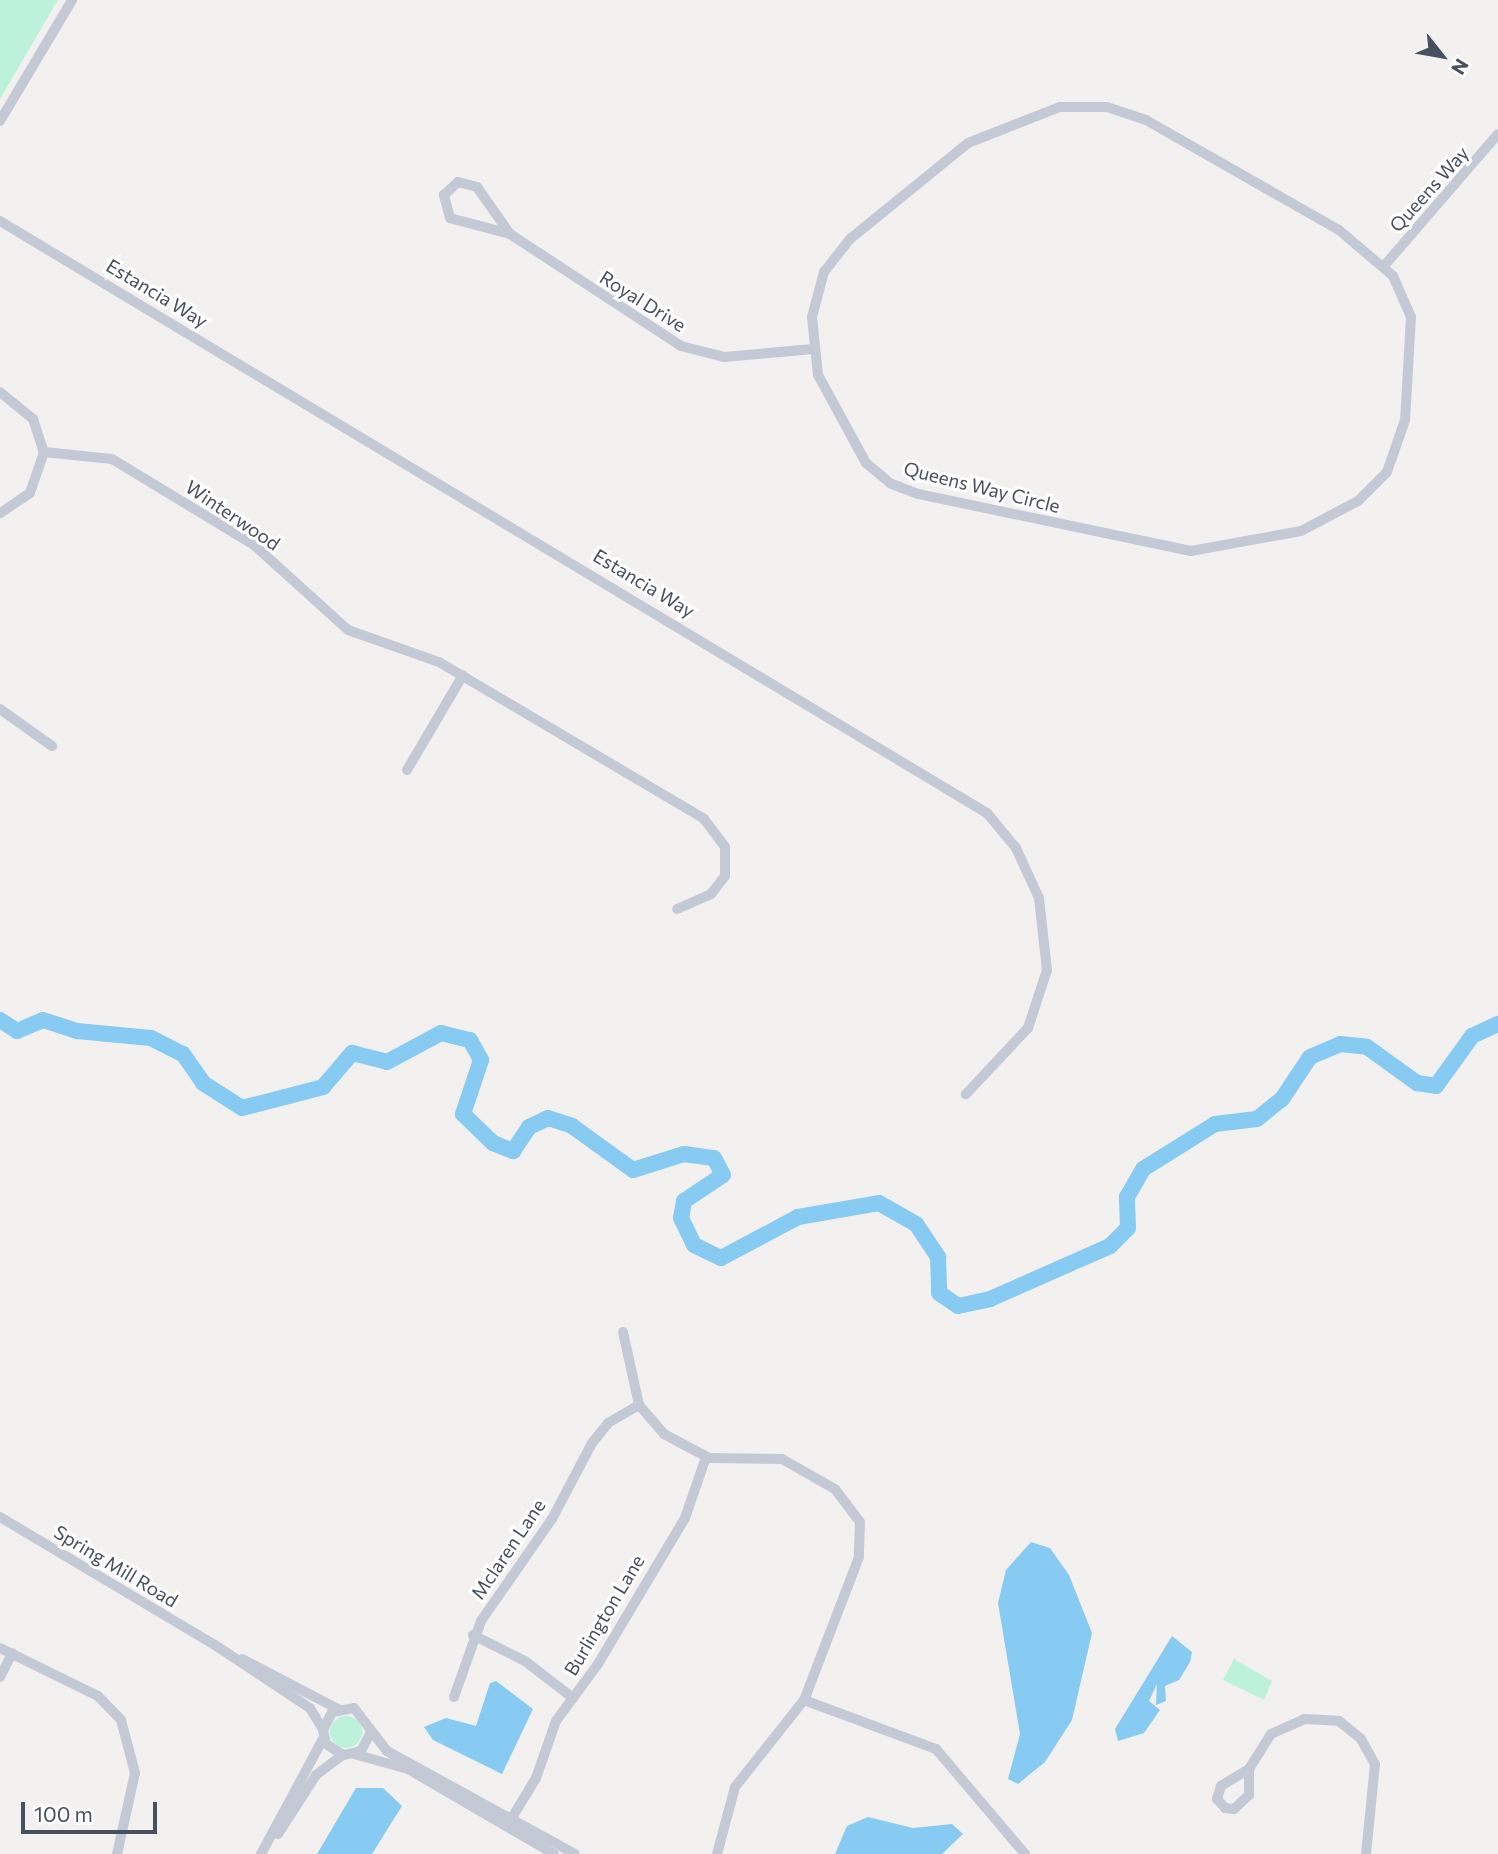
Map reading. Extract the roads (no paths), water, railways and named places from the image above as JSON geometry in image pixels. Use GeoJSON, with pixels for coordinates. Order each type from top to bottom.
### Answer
{"type":"FeatureCollection","features":[{"type":"Feature","properties":{"kind":"street"},"geometry":{"type":"LineString","coordinates":[[1,118],[72,0]]}},
{"type":"Feature","properties":{"kind":"street"},"geometry":{"type":"LineString","coordinates":[[0,96],[11,102]]}},
{"type":"Feature","properties":{"kind":"street","name":"Queens Way Circle"},"geometry":{"type":"LineString","coordinates":[[1095,105],[1140,118],[1339,230],[1384,266],[1406,297],[1412,329],[1404,428],[1387,472],[1358,500],[1315,525],[1220,550],[1120,537],[890,483],[866,463],[827,401],[813,349],[816,290],[850,239],[968,144],[1060,107],[1095,105]]}},
{"type":"Feature","properties":{"kind":"street","name":"Queens Way"},"geometry":{"type":"LineString","coordinates":[[1384,266],[1498,134]]}},
{"type":"Feature","properties":{"kind":"street","name":"Royal Drive"},"geometry":{"type":"LineString","coordinates":[[510,234],[472,183],[447,190],[442,203],[450,218],[510,234],[681,346],[724,357],[813,349]]}},
{"type":"Feature","properties":{"kind":"street","name":"Estancia Way"},"geometry":{"type":"LineString","coordinates":[[0,221],[988,813],[1016,848],[1039,898],[1047,970],[1028,1028],[966,1094]]}},
{"type":"Feature","properties":{"kind":"street"},"geometry":{"type":"LineString","coordinates":[[0,392],[33,419],[44,452],[30,494],[0,513]]}},
{"type":"Feature","properties":{"kind":"street","name":"Winterwood"},"geometry":{"type":"LineString","coordinates":[[44,452],[112,459],[254,545],[348,630],[463,675],[710,824],[724,847],[724,876],[711,894],[677,909]]}},
{"type":"Feature","properties":{"kind":"street"},"geometry":{"type":"LineString","coordinates":[[407,770],[463,675]]}},
{"type":"Feature","properties":{"kind":"street"},"geometry":{"type":"LineString","coordinates":[[0,709],[52,746]]}},
{"type":"Feature","properties":{"kind":"street"},"geometry":{"type":"LineString","coordinates":[[623,1332],[639,1405],[664,1434],[706,1457],[782,1459],[835,1489],[860,1522],[859,1557],[804,1700],[735,1787],[717,1854]]}},
{"type":"Feature","properties":{"kind":"street","name":"Mclaren Lane"},"geometry":{"type":"LineString","coordinates":[[454,1697],[473,1635],[552,1519],[600,1431],[639,1405]]}},
{"type":"Feature","properties":{"kind":"street","name":"Burlington Lane"},"geometry":{"type":"LineString","coordinates":[[510,1822],[573,1698],[685,1518],[706,1457]]}},
{"type":"Feature","properties":{"kind":"street","name":"Spring Mill Road"},"geometry":{"type":"LineString","coordinates":[[0,1517],[215,1645],[310,1708],[323,1733],[349,1754]]}},
{"type":"Feature","properties":{"kind":"street"},"geometry":{"type":"LineString","coordinates":[[473,1635],[525,1661],[573,1698]]}},
{"type":"Feature","properties":{"kind":"street","name":"Spring Mill Road"},"geometry":{"type":"LineString","coordinates":[[215,1645],[338,1709],[361,1712],[371,1732]]}},
{"type":"Feature","properties":{"kind":"street"},"geometry":{"type":"LineString","coordinates":[[0,1648],[98,1696],[121,1720],[135,1773],[117,1854]]}},
{"type":"Feature","properties":{"kind":"street"},"geometry":{"type":"LineString","coordinates":[[0,1677],[12,1653]]}},
{"type":"Feature","properties":{"kind":"street"},"geometry":{"type":"LineString","coordinates":[[804,1700],[936,1749],[1026,1854]]}},
{"type":"Feature","properties":{"kind":"street"},"geometry":{"type":"LineString","coordinates":[[262,1854],[323,1733],[338,1709]]}},
{"type":"Feature","properties":{"kind":"street"},"geometry":{"type":"LineString","coordinates":[[1249,1769],[1271,1734],[1292,1722],[1328,1717],[1346,1726],[1375,1764],[1366,1854]]}},
{"type":"Feature","properties":{"kind":"street"},"geometry":{"type":"LineString","coordinates":[[262,1854],[316,1775],[349,1754],[371,1732],[387,1751],[510,1822],[554,1854]]}},
{"type":"Feature","properties":{"kind":"street"},"geometry":{"type":"LineString","coordinates":[[349,1754],[408,1769],[575,1854]]}},
{"type":"Feature","properties":{"kind":"water"},"geometry":{"type":"Polygon","coordinates":[[[1031,1542],[1050,1548],[1069,1575],[1092,1633],[1072,1720],[1045,1762],[1018,1784],[1008,1779],[1020,1734],[998,1603],[1006,1570],[1031,1542]]]}},
{"type":"Feature","properties":{"kind":"water"},"geometry":{"type":"Polygon","coordinates":[[[1172,1636],[1192,1652],[1190,1662],[1179,1680],[1165,1686],[1166,1701],[1156,1705],[1157,1684],[1149,1701],[1160,1710],[1144,1733],[1118,1741],[1115,1729],[1172,1636]]]}},
{"type":"Feature","properties":{"kind":"water"},"geometry":{"type":"Polygon","coordinates":[[[496,1681],[533,1709],[502,1774],[433,1740],[424,1727],[446,1718],[476,1726],[490,1683],[496,1681]]]}},
{"type":"Feature","properties":{"kind":"water"},"geometry":{"type":"Polygon","coordinates":[[[356,1788],[383,1788],[402,1806],[372,1854],[317,1854],[356,1788]]]}},
{"type":"Feature","properties":{"kind":"water"},"geometry":{"type":"Polygon","coordinates":[[[868,1817],[913,1828],[952,1824],[963,1834],[942,1854],[835,1854],[847,1826],[868,1817]]]}},
{"type":"Feature","properties":{"kind":"waterway"},"geometry":{"type":"LineString","coordinates":[[0,1020],[17,1031],[43,1020],[77,1031],[151,1038],[183,1054],[203,1083],[242,1108],[323,1087],[352,1053],[387,1062],[441,1033],[470,1040],[481,1060],[463,1114],[493,1143],[513,1151],[529,1127],[548,1118],[572,1126],[633,1170],[684,1154],[714,1158],[723,1175],[684,1201],[681,1218],[694,1245],[721,1258],[798,1217],[879,1203],[916,1224],[938,1257],[939,1293],[958,1306],[990,1299],[1110,1246],[1128,1228],[1127,1197],[1143,1169],[1215,1124],[1257,1119],[1282,1099],[1310,1057],[1340,1044],[1367,1047],[1417,1083],[1436,1086],[1472,1036],[1498,1024]]}}]}
